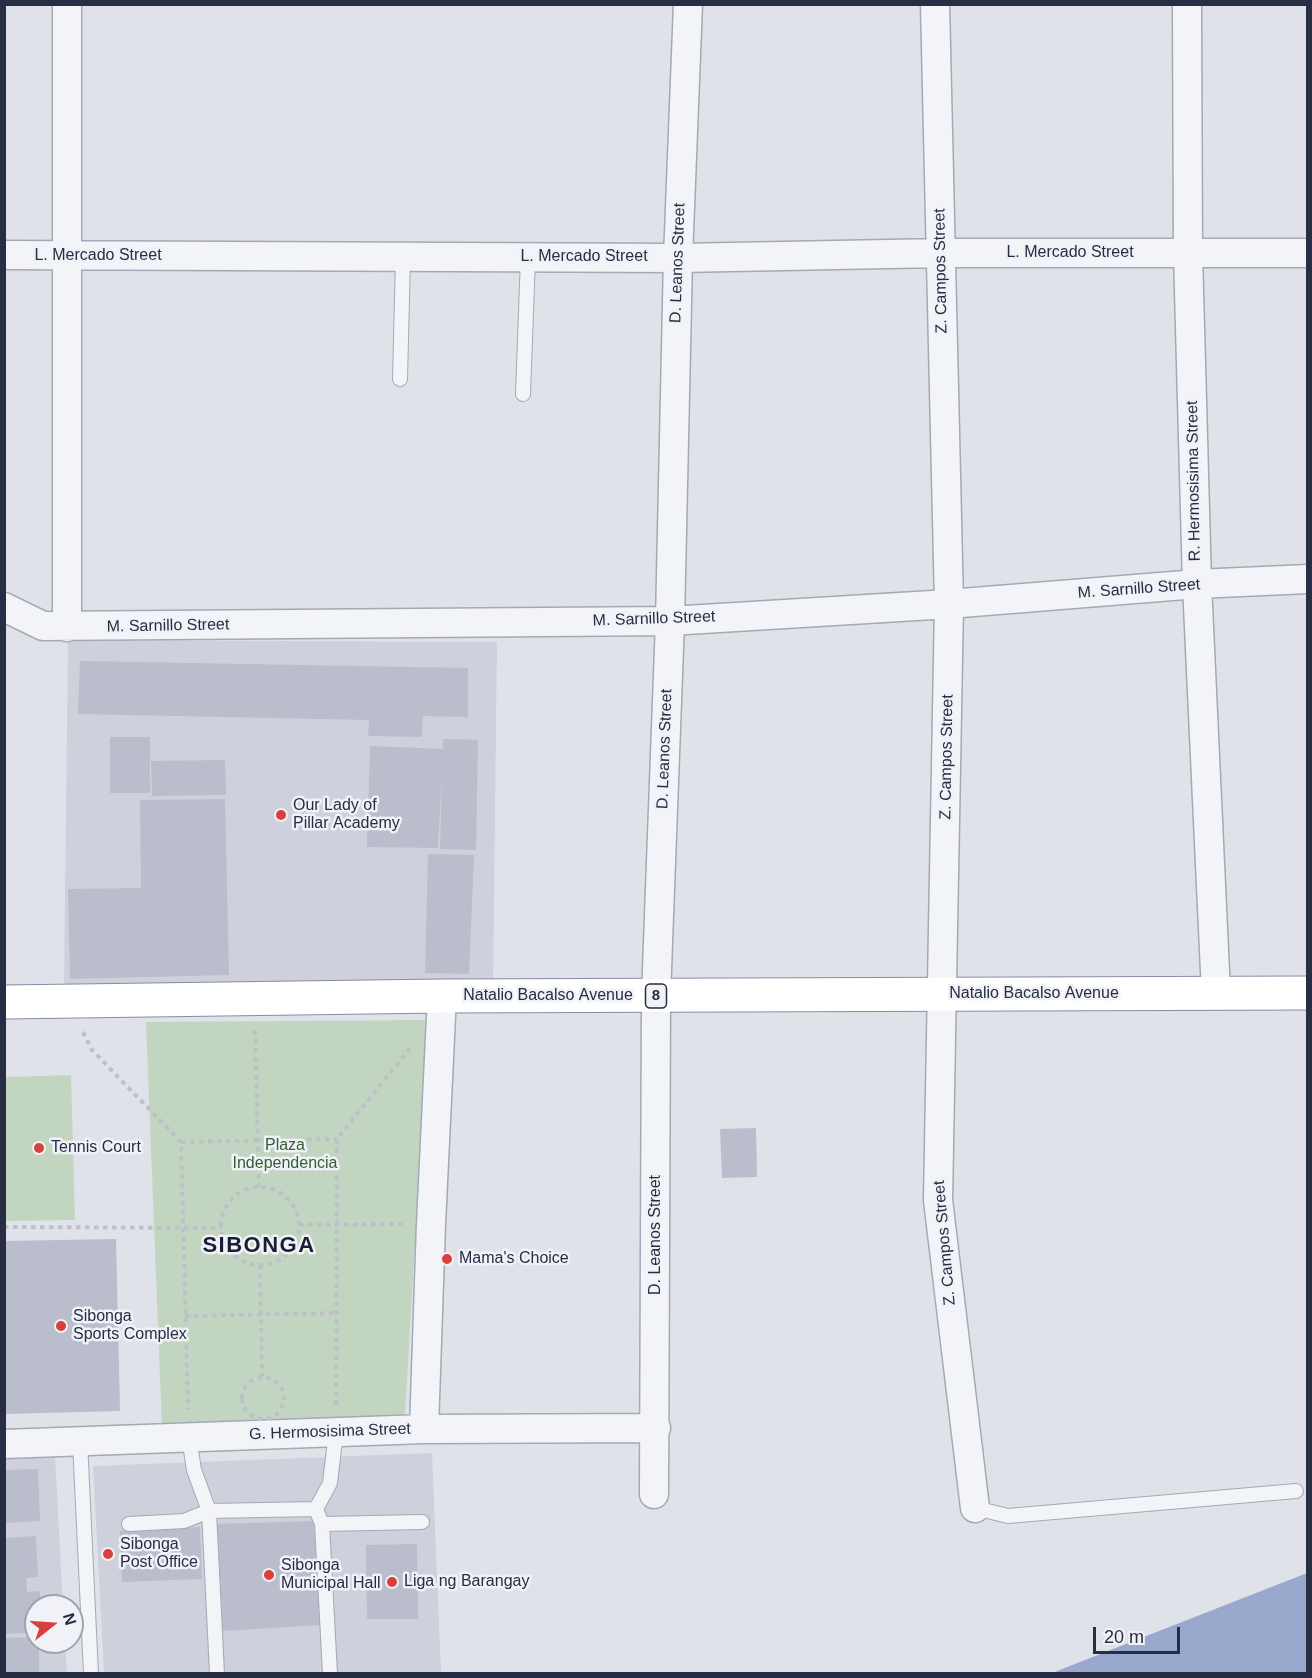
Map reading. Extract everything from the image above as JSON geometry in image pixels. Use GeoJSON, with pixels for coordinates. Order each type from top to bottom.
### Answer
{"type":"FeatureCollection","features":[{"type":"Feature","properties":{"kind":"highway","name":"Natalio Bacalso Avenue"},"geometry":{"type":"LineString","coordinates":[[4,1002],[442,996],[1308,993]]}},
{"type":"Feature","properties":{"kind":"street"},"geometry":{"type":"LineString","coordinates":[[67,4],[67,627]]}},
{"type":"Feature","properties":{"kind":"street","name":"D. Leanos Street"},"geometry":{"type":"LineString","coordinates":[[654,1494],[656,996],[670,621],[678,258],[688,4]]}},
{"type":"Feature","properties":{"kind":"street","name":"Z. Campos Street"},"geometry":{"type":"LineString","coordinates":[[935,4],[949,604],[938,1200],[975,1508]]}},
{"type":"Feature","properties":{"kind":"street","name":"R. Hermosisima Street"},"geometry":{"type":"LineString","coordinates":[[1187,4],[1188,254],[1197,584],[1216,993]]}},
{"type":"Feature","properties":{"kind":"street","name":"L. Mercado Street"},"geometry":{"type":"LineString","coordinates":[[4,255],[678,258],[941,253],[1308,253]]}},
{"type":"Feature","properties":{"kind":"street","name":"M. Sarnillo Street"},"geometry":{"type":"LineString","coordinates":[[4,607],[43,626],[67,627],[670,621],[949,604],[1197,584],[1308,579]]}},
{"type":"Feature","properties":{"kind":"street"},"geometry":{"type":"LineString","coordinates":[[424,1429],[442,996]]}},
{"type":"Feature","properties":{"kind":"street","name":"G. Hermosisima Street"},"geometry":{"type":"LineString","coordinates":[[4,1444],[424,1429],[656,1428]]}},
{"type":"Feature","properties":{"kind":"lane"},"geometry":{"type":"LineString","coordinates":[[400,379],[403,257]]}},
{"type":"Feature","properties":{"kind":"lane"},"geometry":{"type":"LineString","coordinates":[[523,394],[528,257]]}},
{"type":"Feature","properties":{"kind":"lane"},"geometry":{"type":"LineString","coordinates":[[316,1509],[330,1483],[336,1432]]}},
{"type":"Feature","properties":{"kind":"lane"},"geometry":{"type":"LineString","coordinates":[[189,1437],[194,1470],[209,1511],[217,1674]]}},
{"type":"Feature","properties":{"kind":"lane"},"geometry":{"type":"LineString","coordinates":[[80,1441],[91,1674]]}},
{"type":"Feature","properties":{"kind":"lane"},"geometry":{"type":"LineString","coordinates":[[975,1508],[1008,1516],[1296,1491]]}},
{"type":"Feature","properties":{"kind":"lane"},"geometry":{"type":"LineString","coordinates":[[129,1524],[184,1521],[209,1511],[316,1509]]}},
{"type":"Feature","properties":{"kind":"lane"},"geometry":{"type":"LineString","coordinates":[[316,1509],[322,1524],[330,1674]]}},
{"type":"Feature","properties":{"kind":"lane"},"geometry":{"type":"LineString","coordinates":[[322,1524],[422,1522]]}},
{"type":"Feature","properties":{"kind":"path"},"geometry":{"type":"LineString","coordinates":[[255,999],[259,1187]]}},
{"type":"Feature","properties":{"kind":"path"},"geometry":{"type":"LineString","coordinates":[[69,1001],[92,1050],[181,1143],[189,1437]]}},
{"type":"Feature","properties":{"kind":"path"},"geometry":{"type":"LineString","coordinates":[[336,1432],[337,1139],[416,1040]]}},
{"type":"Feature","properties":{"kind":"path"},"geometry":{"type":"LineString","coordinates":[[181,1143],[337,1139]]}},
{"type":"Feature","properties":{"kind":"path"},"geometry":{"type":"LineString","coordinates":[[259,1187],[282,1194],[297,1213],[299,1225],[294,1245],[288,1253],[280,1260],[260,1265],[237,1258],[229,1250],[220,1228],[227,1204],[246,1189],[259,1187]]}},
{"type":"Feature","properties":{"kind":"path"},"geometry":{"type":"LineString","coordinates":[[299,1225],[431,1224]]}},
{"type":"Feature","properties":{"kind":"path"},"geometry":{"type":"LineString","coordinates":[[4,1227],[220,1228]]}},
{"type":"Feature","properties":{"kind":"path"},"geometry":{"type":"LineString","coordinates":[[260,1265],[262,1377]]}},
{"type":"Feature","properties":{"kind":"path"},"geometry":{"type":"LineString","coordinates":[[185,1316],[337,1313]]}},
{"type":"Feature","properties":{"kind":"path"},"geometry":{"type":"LineString","coordinates":[[262,1377],[271,1378],[279,1384],[283,1393],[283,1402],[279,1411],[272,1417],[262,1419],[246,1411],[242,1402],[242,1393],[253,1379],[262,1377]]}},
{"type":"Feature","properties":{"kind":"shaded area","name":"Our Lady of Pillar Academy"},"geometry":{"type":"Polygon","coordinates":[[[68,640],[497,642],[493,989],[64,987],[68,640]]]}},
{"type":"Feature","properties":{"kind":"shaded area"},"geometry":{"type":"Polygon","coordinates":[[[432,1453],[441,1673],[104,1673],[93,1466],[432,1453]]]}},
{"type":"Feature","properties":{"kind":"shaded area"},"geometry":{"type":"Polygon","coordinates":[[[55,1456],[62,1594],[24,1594],[24,1654],[66,1654],[67,1673],[5,1673],[4,1457],[55,1456]]]}},
{"type":"Feature","properties":{"kind":"green space","name":"Plaza Independencia"},"geometry":{"type":"Polygon","coordinates":[[[428,1020],[405,1414],[162,1428],[146,1022],[428,1020]]]}},
{"type":"Feature","properties":{"kind":"green space","name":"Tennis Court"},"geometry":{"type":"Polygon","coordinates":[[[71,1075],[75,1220],[5,1221],[5,1077],[71,1075]]]}},
{"type":"Feature","properties":{"kind":"water"},"geometry":{"type":"Polygon","coordinates":[[[1307,1573],[1307,1673],[1052,1673],[1307,1573]]]}},
{"type":"Feature","properties":{"kind":"building"},"geometry":{"type":"Polygon","coordinates":[[[80,661],[468,668],[468,717],[423,716],[422,737],[368,736],[369,720],[78,714],[80,661]]]}},
{"type":"Feature","properties":{"kind":"building"},"geometry":{"type":"Polygon","coordinates":[[[110,737],[150,737],[150,793],[110,793],[110,737]]]}},
{"type":"Feature","properties":{"kind":"building"},"geometry":{"type":"Polygon","coordinates":[[[443,739],[478,740],[476,850],[440,849],[442,773],[438,848],[367,847],[370,746],[443,749],[443,739]]]}},
{"type":"Feature","properties":{"kind":"building"},"geometry":{"type":"Polygon","coordinates":[[[225,760],[226,795],[152,796],[151,761],[225,760]]]}},
{"type":"Feature","properties":{"kind":"building"},"geometry":{"type":"Polygon","coordinates":[[[225,799],[229,975],[70,979],[68,889],[141,888],[140,800],[225,799]]]}},
{"type":"Feature","properties":{"kind":"building"},"geometry":{"type":"Polygon","coordinates":[[[428,854],[474,855],[469,974],[425,973],[428,854]]]}},
{"type":"Feature","properties":{"kind":"building"},"geometry":{"type":"Polygon","coordinates":[[[756,1128],[757,1177],[722,1178],[720,1129],[756,1128]]]}},
{"type":"Feature","properties":{"kind":"building","name":"Sibonga Sports Complex"},"geometry":{"type":"Polygon","coordinates":[[[116,1239],[120,1411],[4,1414],[4,1241],[116,1239]]]}},
{"type":"Feature","properties":{"kind":"building"},"geometry":{"type":"Polygon","coordinates":[[[38,1469],[40,1521],[4,1523],[4,1470],[38,1469]]]}},
{"type":"Feature","properties":{"kind":"building","name":"Sibonga Municipal Hall"},"geometry":{"type":"Polygon","coordinates":[[[314,1521],[320,1625],[223,1631],[217,1524],[314,1521]]]}},
{"type":"Feature","properties":{"kind":"building"},"geometry":{"type":"Polygon","coordinates":[[[200,1527],[202,1579],[122,1582],[120,1531],[200,1527]]]}},
{"type":"Feature","properties":{"kind":"building"},"geometry":{"type":"Polygon","coordinates":[[[36,1536],[38,1577],[26,1578],[27,1592],[40,1591],[40,1594],[24,1594],[24,1633],[4,1634],[4,1538],[36,1536]]]}},
{"type":"Feature","properties":{"kind":"building","name":"Liga ng Barangay"},"geometry":{"type":"Polygon","coordinates":[[[417,1544],[418,1619],[367,1619],[366,1545],[417,1544]]]}},
{"type":"Feature","properties":{"kind":"building"},"geometry":{"type":"Polygon","coordinates":[[[24,1637],[24,1654],[39,1654],[39,1674],[4,1674],[4,1638],[24,1637]]]}},
{"type":"Feature","properties":{"kind":"place","name":"Our Lady of Pillar Academy"},"geometry":{"type":"Point","coordinates":[281,815]}},
{"type":"Feature","properties":{"kind":"place","name":"Tennis Court"},"geometry":{"type":"Point","coordinates":[39,1148]}},
{"type":"Feature","properties":{"kind":"place","name":"Mama's Choice"},"geometry":{"type":"Point","coordinates":[447,1259]}},
{"type":"Feature","properties":{"kind":"place","name":"Sibonga Sports Complex"},"geometry":{"type":"Point","coordinates":[61,1326]}},
{"type":"Feature","properties":{"kind":"place","name":"Sibonga Post Office"},"geometry":{"type":"Point","coordinates":[108,1554]}},
{"type":"Feature","properties":{"kind":"place","name":"Sibonga Municipal Hall"},"geometry":{"type":"Point","coordinates":[269,1575]}},
{"type":"Feature","properties":{"kind":"place","name":"Liga ng Barangay"},"geometry":{"type":"Point","coordinates":[392,1582]}},
{"type":"Feature","properties":{"kind":"district","name":"SIBONGA"},"geometry":{"type":"Point","coordinates":[259,1246]}}]}
